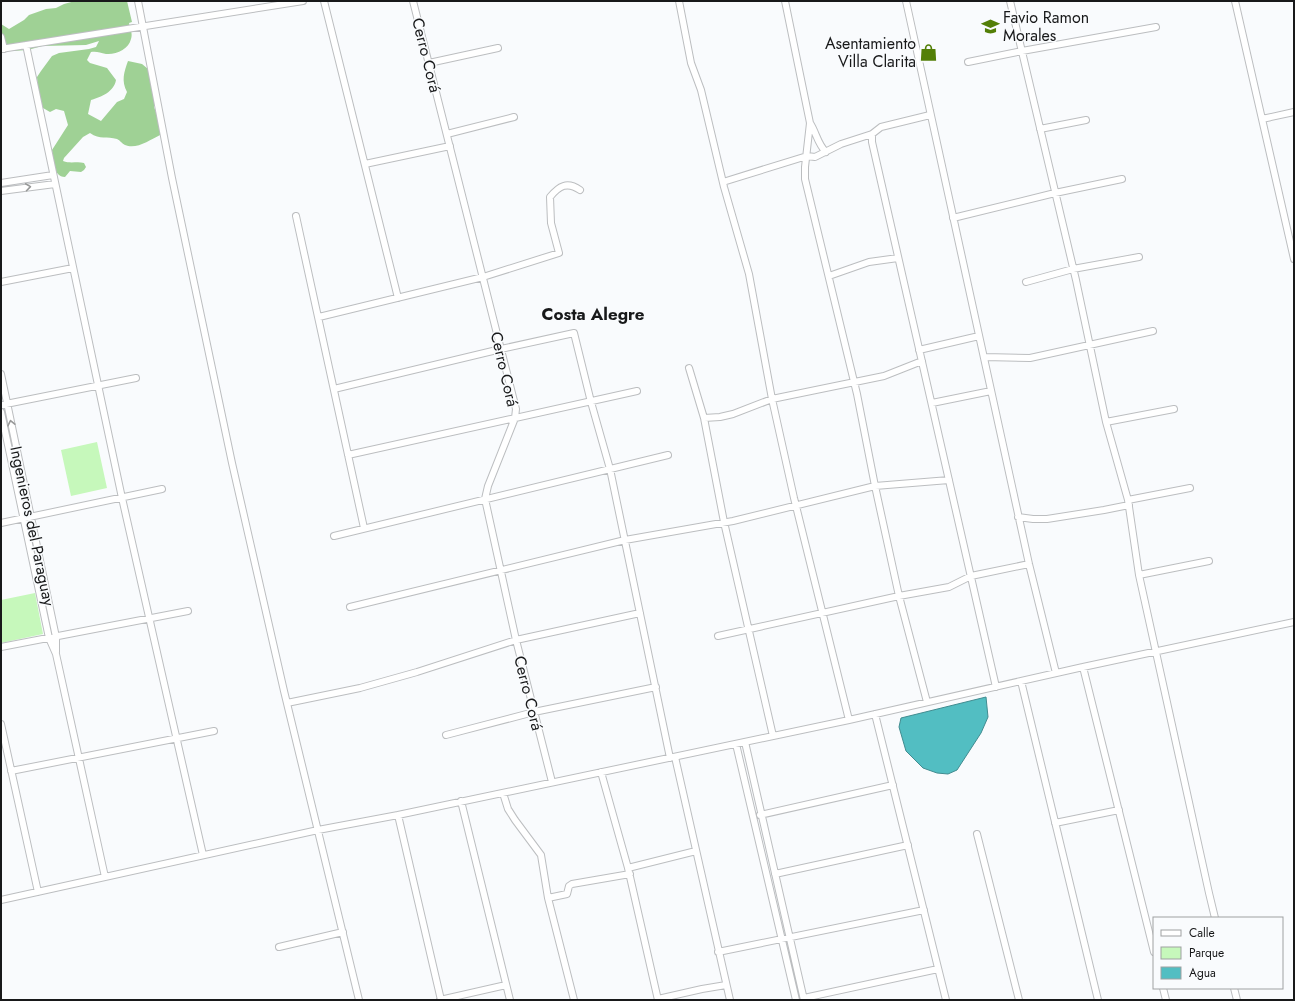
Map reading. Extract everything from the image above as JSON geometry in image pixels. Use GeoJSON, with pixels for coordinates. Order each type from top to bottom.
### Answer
{"type":"FeatureCollection","features":[{"type":"Feature","properties":{"kind":"street"},"geometry":{"type":"LineString","coordinates":[[139,1],[172,178],[230,456],[287,703],[359,1000]]}},
{"type":"Feature","properties":{"kind":"street"},"geometry":{"type":"LineString","coordinates":[[1,36],[3,49],[266,4],[303,1]]}},
{"type":"Feature","properties":{"kind":"street"},"geometry":{"type":"LineString","coordinates":[[324,1],[398,298]]}},
{"type":"Feature","properties":{"kind":"street","name":"Cerro Corá"},"geometry":{"type":"LineString","coordinates":[[413,1],[516,409],[515,418],[488,486],[485,499],[516,640],[552,782]]}},
{"type":"Feature","properties":{"kind":"street"},"geometry":{"type":"LineString","coordinates":[[679,1],[691,62],[701,90],[723,182],[749,274],[772,399],[796,506],[849,720]]}},
{"type":"Feature","properties":{"kind":"street"},"geometry":{"type":"LineString","coordinates":[[785,1],[810,123],[805,179],[854,382],[899,596],[927,702]]}},
{"type":"Feature","properties":{"kind":"street"},"geometry":{"type":"LineString","coordinates":[[906,1],[1018,517],[1056,674]]}},
{"type":"Feature","properties":{"kind":"street"},"geometry":{"type":"LineString","coordinates":[[1010,1],[1073,269],[1106,422],[1129,502],[1139,574],[1215,917]]}},
{"type":"Feature","properties":{"kind":"street"},"geometry":{"type":"LineString","coordinates":[[1235,1],[1292,241],[1294,259]]}},
{"type":"Feature","properties":{"kind":"street"},"geometry":{"type":"LineString","coordinates":[[968,62],[1156,27]]}},
{"type":"Feature","properties":{"kind":"street"},"geometry":{"type":"LineString","coordinates":[[26,46],[122,498],[203,855]]}},
{"type":"Feature","properties":{"kind":"street"},"geometry":{"type":"LineString","coordinates":[[429,63],[498,48]]}},
{"type":"Feature","properties":{"kind":"street"},"geometry":{"type":"LineString","coordinates":[[1262,119],[1294,112]]}},
{"type":"Feature","properties":{"kind":"street"},"geometry":{"type":"LineString","coordinates":[[723,182],[807,156],[815,157],[841,144],[872,134],[881,127],[930,115]]}},
{"type":"Feature","properties":{"kind":"street"},"geometry":{"type":"LineString","coordinates":[[447,134],[514,117]]}},
{"type":"Feature","properties":{"kind":"street"},"geometry":{"type":"LineString","coordinates":[[1040,129],[1086,120]]}},
{"type":"Feature","properties":{"kind":"street"},"geometry":{"type":"LineString","coordinates":[[810,123],[822,148],[826,152]]}},
{"type":"Feature","properties":{"kind":"street"},"geometry":{"type":"LineString","coordinates":[[872,134],[872,142],[898,258],[996,687]]}},
{"type":"Feature","properties":{"kind":"street"},"geometry":{"type":"LineString","coordinates":[[365,164],[450,146]]}},
{"type":"Feature","properties":{"kind":"street"},"geometry":{"type":"LineString","coordinates":[[1,183],[53,175]]}},
{"type":"Feature","properties":{"kind":"street"},"geometry":{"type":"LineString","coordinates":[[953,218],[1055,193],[1122,179]]}},
{"type":"Feature","properties":{"kind":"street"},"geometry":{"type":"LineString","coordinates":[[1,191],[55,184]]}},
{"type":"Feature","properties":{"kind":"street"},"geometry":{"type":"LineString","coordinates":[[318,317],[482,277],[559,253],[551,223],[550,197],[558,188],[565,185],[574,186],[580,190]]}},
{"type":"Feature","properties":{"kind":"street"},"geometry":{"type":"LineString","coordinates":[[296,216],[364,528]]}},
{"type":"Feature","properties":{"kind":"street"},"geometry":{"type":"LineString","coordinates":[[1026,282],[1073,269],[1139,257]]}},
{"type":"Feature","properties":{"kind":"street"},"geometry":{"type":"LineString","coordinates":[[829,276],[869,262],[898,258]]}},
{"type":"Feature","properties":{"kind":"street"},"geometry":{"type":"LineString","coordinates":[[1,282],[73,268]]}},
{"type":"Feature","properties":{"kind":"street"},"geometry":{"type":"LineString","coordinates":[[984,357],[1030,358],[1153,331]]}},
{"type":"Feature","properties":{"kind":"street"},"geometry":{"type":"LineString","coordinates":[[334,389],[574,333],[591,402],[610,468],[656,687],[730,1000]]}},
{"type":"Feature","properties":{"kind":"street"},"geometry":{"type":"LineString","coordinates":[[920,350],[979,336]]}},
{"type":"Feature","properties":{"kind":"street"},"geometry":{"type":"LineString","coordinates":[[704,418],[733,414],[772,399],[892,374],[922,361]]}},
{"type":"Feature","properties":{"kind":"street"},"geometry":{"type":"LineString","coordinates":[[689,368],[704,418],[724,522],[773,736]]}},
{"type":"Feature","properties":{"kind":"street","name":"Ingenieros del Paraguay"},"geometry":{"type":"LineString","coordinates":[[1,374],[4,404],[31,517],[56,637],[56,654]]}},
{"type":"Feature","properties":{"kind":"street"},"geometry":{"type":"LineString","coordinates":[[4,404],[136,378]]}},
{"type":"Feature","properties":{"kind":"street"},"geometry":{"type":"LineString","coordinates":[[932,403],[991,390]]}},
{"type":"Feature","properties":{"kind":"street"},"geometry":{"type":"LineString","coordinates":[[348,455],[637,391]]}},
{"type":"Feature","properties":{"kind":"street"},"geometry":{"type":"LineString","coordinates":[[1106,422],[1174,409]]}},
{"type":"Feature","properties":{"kind":"street","name":"Ingenieros del Paraguay"},"geometry":{"type":"LineString","coordinates":[[1,412],[49,638],[56,654],[105,877]]}},
{"type":"Feature","properties":{"kind":"street"},"geometry":{"type":"LineString","coordinates":[[334,536],[668,455]]}},
{"type":"Feature","properties":{"kind":"street"},"geometry":{"type":"LineString","coordinates":[[350,607],[625,540],[724,522],[875,486],[949,480]]}},
{"type":"Feature","properties":{"kind":"street"},"geometry":{"type":"LineString","coordinates":[[1018,517],[1047,519],[1104,510],[1129,502],[1190,488]]}},
{"type":"Feature","properties":{"kind":"street"},"geometry":{"type":"LineString","coordinates":[[1,524],[162,489]]}},
{"type":"Feature","properties":{"kind":"street"},"geometry":{"type":"LineString","coordinates":[[1139,574],[1209,561]]}},
{"type":"Feature","properties":{"kind":"street"},"geometry":{"type":"LineString","coordinates":[[718,636],[899,596],[949,587],[971,576],[1029,564]]}},
{"type":"Feature","properties":{"kind":"street"},"geometry":{"type":"LineString","coordinates":[[1,647],[188,611]]}},
{"type":"Feature","properties":{"kind":"street"},"geometry":{"type":"LineString","coordinates":[[287,703],[360,688],[516,640],[640,613]]}},
{"type":"Feature","properties":{"kind":"street"},"geometry":{"type":"LineString","coordinates":[[1,900],[318,830],[398,815],[849,720],[1083,667],[1294,622]]}},
{"type":"Feature","properties":{"kind":"street"},"geometry":{"type":"LineString","coordinates":[[1083,667],[1153,948]]}},
{"type":"Feature","properties":{"kind":"street"},"geometry":{"type":"LineString","coordinates":[[1021,681],[1098,1000]]}},
{"type":"Feature","properties":{"kind":"street"},"geometry":{"type":"LineString","coordinates":[[446,735],[534,712],[656,687]]}},
{"type":"Feature","properties":{"kind":"street"},"geometry":{"type":"LineString","coordinates":[[875,714],[946,1000]]}},
{"type":"Feature","properties":{"kind":"street"},"geometry":{"type":"LineString","coordinates":[[1,724],[38,892]]}},
{"type":"Feature","properties":{"kind":"street"},"geometry":{"type":"LineString","coordinates":[[11,771],[214,731]]}},
{"type":"Feature","properties":{"kind":"street"},"geometry":{"type":"LineString","coordinates":[[745,742],[804,999],[938,969]]}},
{"type":"Feature","properties":{"kind":"street"},"geometry":{"type":"LineString","coordinates":[[736,744],[796,1000]]}},
{"type":"Feature","properties":{"kind":"street"},"geometry":{"type":"LineString","coordinates":[[601,772],[629,871],[658,1000],[702,989],[726,986]]}},
{"type":"Feature","properties":{"kind":"street"},"geometry":{"type":"LineString","coordinates":[[754,816],[893,785]]}},
{"type":"Feature","properties":{"kind":"street"},"geometry":{"type":"LineString","coordinates":[[503,792],[508,809],[541,856],[548,898],[574,1000]]}},
{"type":"Feature","properties":{"kind":"street"},"geometry":{"type":"LineString","coordinates":[[460,801],[510,1000]]}},
{"type":"Feature","properties":{"kind":"street"},"geometry":{"type":"LineString","coordinates":[[1055,823],[1119,810]]}},
{"type":"Feature","properties":{"kind":"street"},"geometry":{"type":"LineString","coordinates":[[398,815],[440,1000],[506,985]]}},
{"type":"Feature","properties":{"kind":"street"},"geometry":{"type":"LineString","coordinates":[[977,834],[1018,1000]]}},
{"type":"Feature","properties":{"kind":"street"},"geometry":{"type":"LineString","coordinates":[[775,874],[908,845]]}},
{"type":"Feature","properties":{"kind":"street"},"geometry":{"type":"LineString","coordinates":[[548,898],[567,894],[572,884],[629,871],[696,851]]}},
{"type":"Feature","properties":{"kind":"street"},"geometry":{"type":"LineString","coordinates":[[718,952],[924,910]]}},
{"type":"Feature","properties":{"kind":"street"},"geometry":{"type":"LineString","coordinates":[[279,947],[343,932]]}},
{"type":"Feature","properties":{"kind":"street"},"geometry":{"type":"LineString","coordinates":[[1163,989],[1166,1000]]}},
{"type":"Feature","properties":{"kind":"street"},"geometry":{"type":"LineString","coordinates":[[1234,989],[1237,1000]]}},
{"type":"Feature","properties":{"kind":"green space"},"geometry":{"type":"Polygon","coordinates":[[[75,1],[127,1],[132,22],[129,23],[132,37],[128,46],[122,51],[110,54],[91,52],[87,60],[90,63],[107,68],[116,80],[110,91],[103,96],[91,100],[88,114],[101,121],[117,102],[124,99],[127,92],[124,84],[124,76],[128,61],[142,64],[148,69],[154,99],[154,107],[162,128],[160,135],[143,144],[134,146],[125,145],[117,139],[100,137],[90,133],[83,137],[63,161],[84,163],[86,167],[81,172],[70,171],[65,177],[58,174],[54,167],[52,150],[68,125],[64,111],[56,109],[50,112],[43,108],[38,92],[37,77],[52,56],[59,53],[96,47],[99,41],[86,45],[42,46],[28,50],[12,51],[7,47],[1,52],[1,24],[9,29],[24,20],[29,15],[75,1]]]}},
{"type":"Feature","properties":{"kind":"green space"},"geometry":{"type":"Polygon","coordinates":[[[97,442],[107,488],[71,496],[61,450],[97,442]]]}},
{"type":"Feature","properties":{"kind":"green space"},"geometry":{"type":"Polygon","coordinates":[[[35,593],[43,634],[1,643],[1,600],[35,593]]]}},
{"type":"Feature","properties":{"kind":"water"},"geometry":{"type":"Polygon","coordinates":[[[986,697],[988,717],[981,733],[957,770],[948,774],[937,773],[923,768],[906,751],[899,727],[901,718],[986,697]]]}},
{"type":"Feature","properties":{"kind":"place","name":"Favio Ramon Morales"},"geometry":{"type":"Point","coordinates":[990,26]}},
{"type":"Feature","properties":{"kind":"place","name":"Asentamiento Villa Clarita"},"geometry":{"type":"Point","coordinates":[929,52]}},
{"type":"Feature","properties":{"kind":"district","name":"Costa Alegre"},"geometry":{"type":"Point","coordinates":[593,314]}}]}
